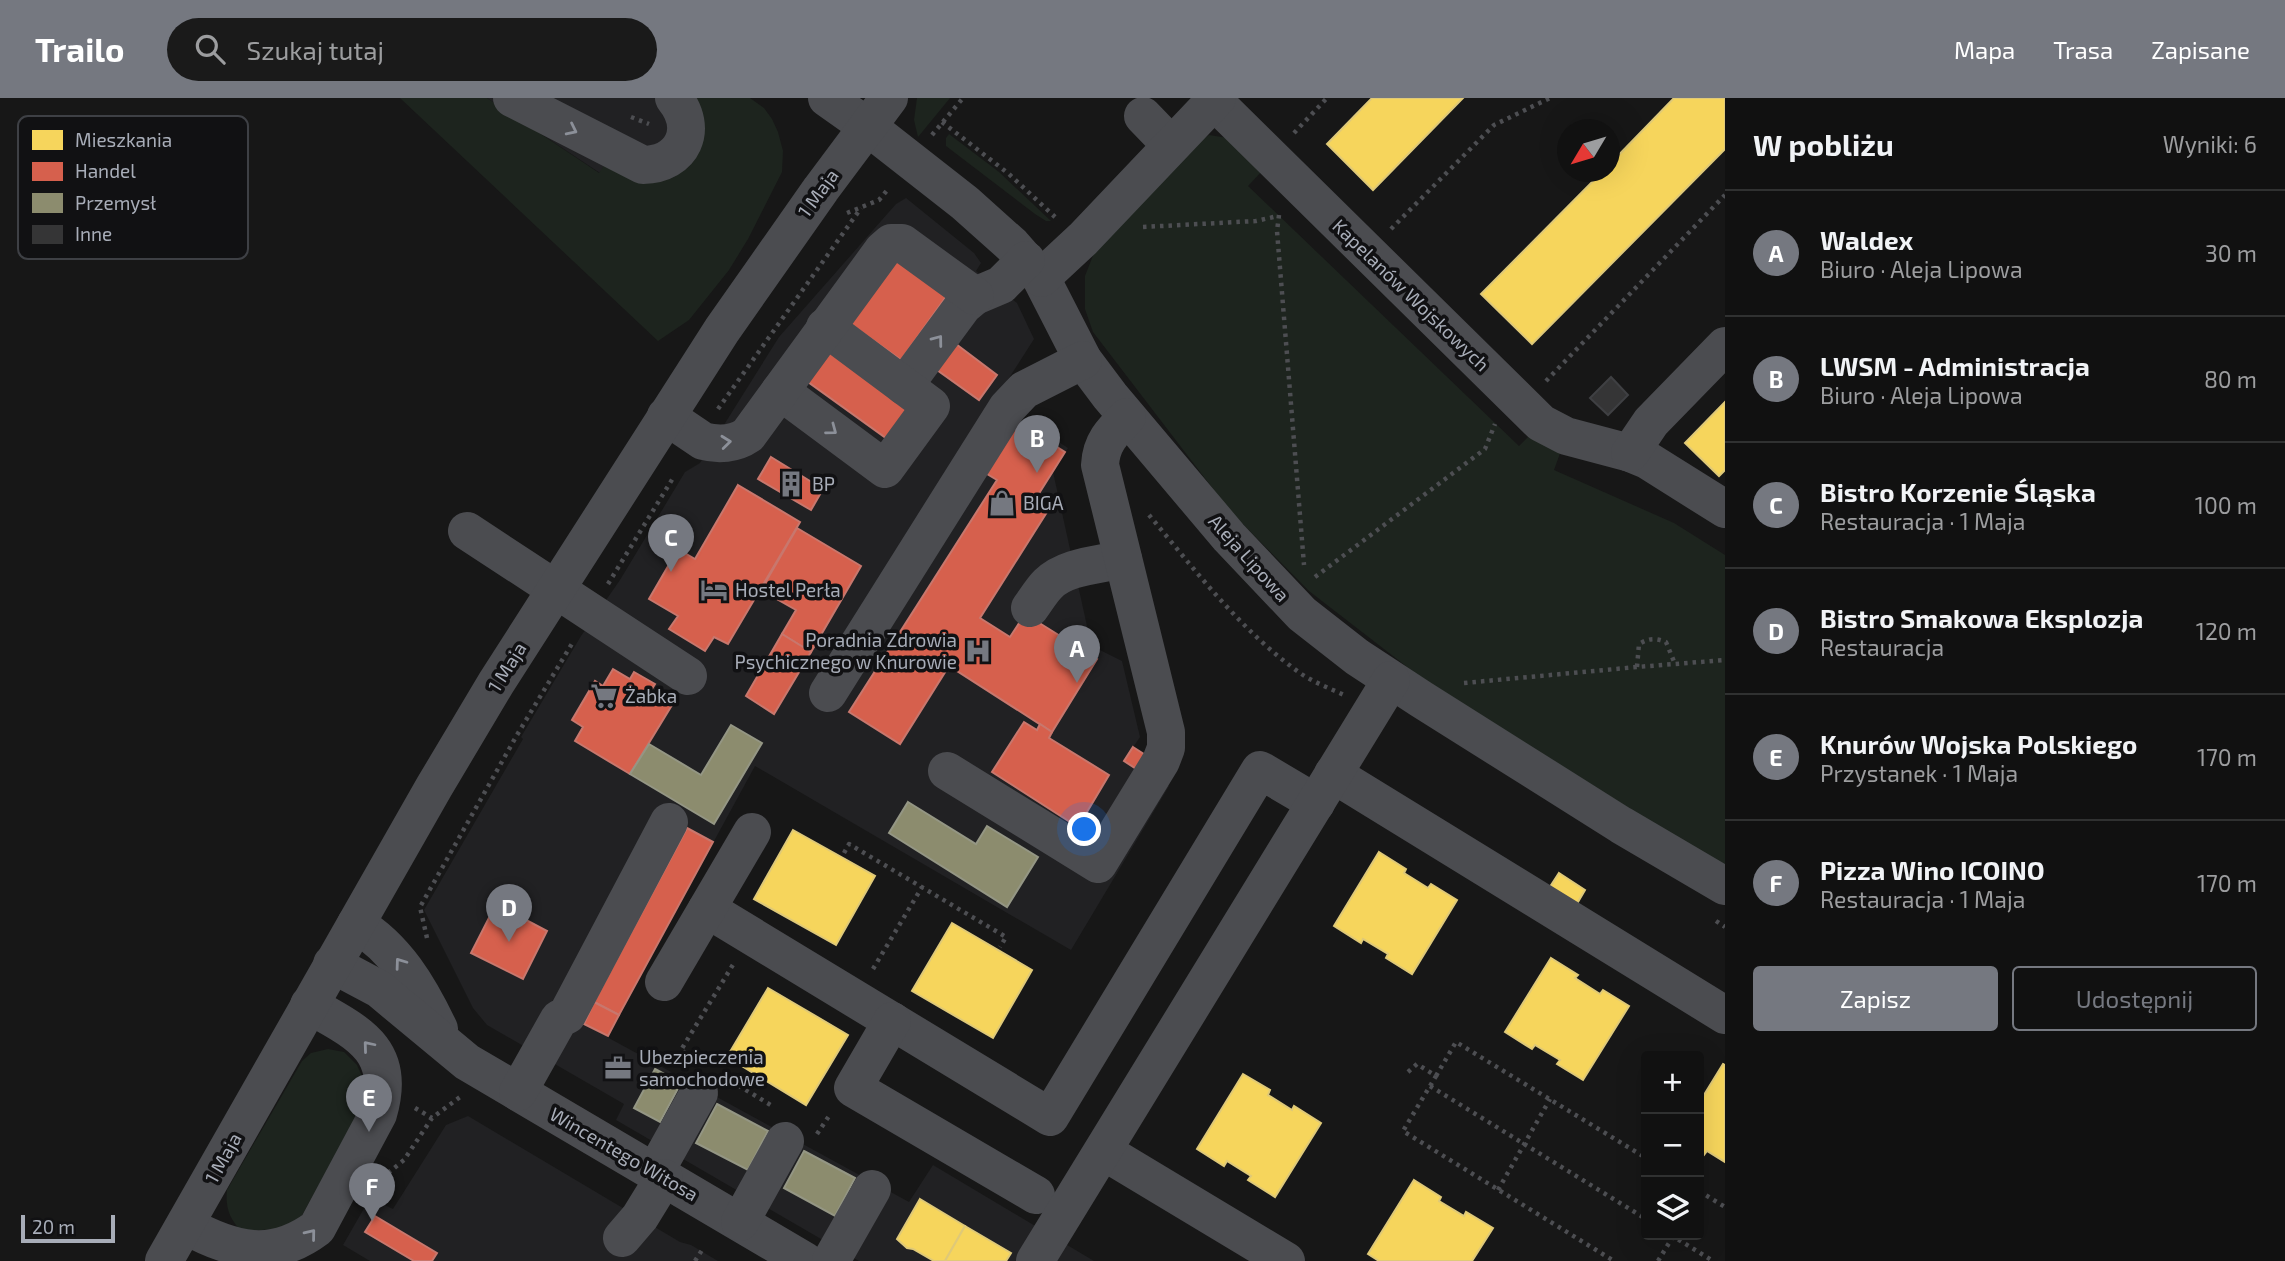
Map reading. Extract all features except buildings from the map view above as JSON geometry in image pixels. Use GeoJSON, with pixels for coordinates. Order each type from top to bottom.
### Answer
{"type":"FeatureCollection","features":[{"type":"Feature","properties":{"kind":"street"},"geometry":{"type":"LineString","coordinates":[[512,98],[643,165],[667,160],[683,143],[687,132],[686,119],[674,98]]}},
{"type":"Feature","properties":{"kind":"street","name":"Aleja Lipowa"},"geometry":{"type":"LineString","coordinates":[[827,98],[878,112],[964,203],[1004,237],[1033,269],[1083,360],[1127,417],[1216,522],[1298,595],[1329,636],[1391,680],[1621,825],[1725,886]]}},
{"type":"Feature","properties":{"kind":"street","name":"Kapelanów Wojskowych"},"geometry":{"type":"LineString","coordinates":[[975,296],[1033,269],[1083,239],[1215,100],[1290,202],[1528,389],[1541,423],[1566,436],[1647,460],[1725,509]]}},
{"type":"Feature","properties":{"kind":"street","name":"1 Maja"},"geometry":{"type":"LineString","coordinates":[[164,1261],[332,964],[496,683],[666,416],[775,253],[878,112]]}},
{"type":"Feature","properties":{"kind":"street"},"geometry":{"type":"LineString","coordinates":[[1143,116],[1171,145]]}},
{"type":"Feature","properties":{"kind":"street"},"geometry":{"type":"LineString","coordinates":[[666,416],[698,437],[715,443],[742,439],[748,435],[825,327],[891,243],[902,243],[975,296],[963,306],[904,386]]}},
{"type":"Feature","properties":{"kind":"street"},"geometry":{"type":"LineString","coordinates":[[780,391],[885,469],[931,406],[825,327]]}},
{"type":"Feature","properties":{"kind":"street"},"geometry":{"type":"LineString","coordinates":[[1630,453],[1651,422],[1725,346]]}},
{"type":"Feature","properties":{"kind":"street"},"geometry":{"type":"LineString","coordinates":[[828,693],[1007,408],[1024,390],[1083,360]]}},
{"type":"Feature","properties":{"kind":"street"},"geometry":{"type":"LineString","coordinates":[[947,771],[1098,864],[1152,777],[1166,748],[1166,732],[1100,465],[1104,443],[1127,417]]}},
{"type":"Feature","properties":{"kind":"street"},"geometry":{"type":"LineString","coordinates":[[467,531],[688,676]]}},
{"type":"Feature","properties":{"kind":"street"},"geometry":{"type":"LineString","coordinates":[[1030,608],[1048,584],[1058,576],[1123,559]]}},
{"type":"Feature","properties":{"kind":"street"},"geometry":{"type":"LineString","coordinates":[[1035,1261],[1391,680]]}},
{"type":"Feature","properties":{"kind":"street"},"geometry":{"type":"LineString","coordinates":[[707,909],[1050,1117],[1260,770],[1325,789],[1725,1015]]}},
{"type":"Feature","properties":{"kind":"street"},"geometry":{"type":"LineString","coordinates":[[518,1092],[559,1019],[567,1016],[669,822]]}},
{"type":"Feature","properties":{"kind":"street"},"geometry":{"type":"LineString","coordinates":[[664,982],[752,832]]}},
{"type":"Feature","properties":{"kind":"street","name":"Wincentego Witosa"},"geometry":{"type":"LineString","coordinates":[[356,923],[394,953],[425,1000],[446,1043]]}},
{"type":"Feature","properties":{"kind":"street","name":"Wincentego Witosa"},"geometry":{"type":"LineString","coordinates":[[332,964],[379,989],[446,1043],[458,1056],[478,1069],[805,1261]]}},
{"type":"Feature","properties":{"kind":"street"},"geometry":{"type":"LineString","coordinates":[[185,1225],[226,1248],[252,1258],[277,1258],[294,1251],[317,1228],[377,1114],[382,1098],[383,1079],[379,1059],[367,1043],[349,1027],[309,1005]]}},
{"type":"Feature","properties":{"kind":"street"},"geometry":{"type":"LineString","coordinates":[[892,1021],[853,1088],[1036,1195]]}},
{"type":"Feature","properties":{"kind":"street"},"geometry":{"type":"LineString","coordinates":[[622,1238],[640,1217],[710,1079]]}},
{"type":"Feature","properties":{"kind":"street"},"geometry":{"type":"LineString","coordinates":[[740,1222],[792,1127]]}},
{"type":"Feature","properties":{"kind":"street"},"geometry":{"type":"LineString","coordinates":[[1103,1151],[1286,1261]]}},
{"type":"Feature","properties":{"kind":"street"},"geometry":{"type":"LineString","coordinates":[[831,1261],[872,1189]]}},
{"type":"Feature","properties":{"kind":"path"},"geometry":{"type":"LineString","coordinates":[[1388,233],[1494,125],[1550,98]]}},
{"type":"Feature","properties":{"kind":"path"},"geometry":{"type":"LineString","coordinates":[[942,122],[999,166],[1062,221]]}},
{"type":"Feature","properties":{"kind":"path"},"geometry":{"type":"LineString","coordinates":[[1298,595],[1314,578],[1485,449],[1495,423],[1508,408],[1725,195]]}},
{"type":"Feature","properties":{"kind":"path"},"geometry":{"type":"LineString","coordinates":[[1139,228],[1256,221],[1290,202]]}},
{"type":"Feature","properties":{"kind":"path"},"geometry":{"type":"LineString","coordinates":[[1290,202],[1277,231],[1298,595]]}},
{"type":"Feature","properties":{"kind":"path"},"geometry":{"type":"LineString","coordinates":[[428,946],[420,906],[517,735],[698,437],[861,208]]}},
{"type":"Feature","properties":{"kind":"path"},"geometry":{"type":"LineString","coordinates":[[1142,507],[1207,583],[1260,638],[1301,673],[1351,699]]}},
{"type":"Feature","properties":{"kind":"path"},"geometry":{"type":"LineString","coordinates":[[1637,667],[1639,644],[1656,638],[1666,642],[1675,664]]}},
{"type":"Feature","properties":{"kind":"path"},"geometry":{"type":"LineString","coordinates":[[1456,684],[1725,660]]}},
{"type":"Feature","properties":{"kind":"path"},"geometry":{"type":"LineString","coordinates":[[845,853],[849,844],[1006,937],[1000,947]]}},
{"type":"Feature","properties":{"kind":"path"},"geometry":{"type":"LineString","coordinates":[[868,977],[922,887]]}},
{"type":"Feature","properties":{"kind":"path"},"geometry":{"type":"LineString","coordinates":[[750,935],[681,1050],[710,1079],[792,1127],[818,1134],[846,1088],[853,1088]]}},
{"type":"Feature","properties":{"kind":"path"},"geometry":{"type":"LineString","coordinates":[[1614,1261],[1403,1131],[1456,1042],[1641,1155]]}},
{"type":"Feature","properties":{"kind":"path"},"geometry":{"type":"LineString","coordinates":[[1408,1072],[1417,1064],[1436,1076]]}},
{"type":"Feature","properties":{"kind":"path"},"geometry":{"type":"LineString","coordinates":[[383,1177],[404,1160],[432,1118],[464,1095],[478,1069]]}},
{"type":"Feature","properties":{"kind":"path"},"geometry":{"type":"LineString","coordinates":[[1430,1086],[1641,1216]]}},
{"type":"Feature","properties":{"kind":"path"},"geometry":{"type":"LineString","coordinates":[[1498,1190],[1550,1099]]}},
{"type":"Feature","properties":{"kind":"path"},"geometry":{"type":"LineString","coordinates":[[410,1104],[432,1118]]}},
{"type":"Feature","properties":{"kind":"path"},"geometry":{"type":"LineString","coordinates":[[1704,1195],[1725,1207]]}},
{"type":"Feature","properties":{"kind":"path"},"geometry":{"type":"LineString","coordinates":[[1658,1261],[1670,1240]]}},
{"type":"Feature","properties":{"kind":"path"},"geometry":{"type":"LineString","coordinates":[[1681,1240],[1713,1261]]}},
{"type":"Feature","properties":{"kind":"path"},"geometry":{"type":"LineString","coordinates":[[695,1261],[704,1247]]}},
{"type":"Feature","properties":{"kind":"shaded area"},"geometry":{"type":"Polygon","coordinates":[[[400,98],[487,98],[599,173],[607,161],[663,180],[681,173],[692,163],[700,147],[700,129],[693,98],[750,98],[764,108],[778,132],[783,151],[782,172],[729,270],[689,320],[658,341],[400,98]]]}},
{"type":"Feature","properties":{"kind":"shaded area"},"geometry":{"type":"Polygon","coordinates":[[[487,98],[713,98],[748,204],[600,173],[487,98]]]}},
{"type":"Feature","properties":{"kind":"shaded area"},"geometry":{"type":"Polygon","coordinates":[[[917,98],[950,98],[918,137],[914,120],[917,98]]]}},
{"type":"Feature","properties":{"kind":"shaded area"},"geometry":{"type":"Polygon","coordinates":[[[949,134],[999,172],[1051,221],[1035,214],[946,146],[949,134]]]}},
{"type":"Feature","properties":{"kind":"shaded area"},"geometry":{"type":"Polygon","coordinates":[[[1209,135],[1228,138],[1264,169],[1248,186],[1519,446],[1535,430],[1563,445],[1554,470],[1674,523],[1725,555],[1725,867],[1639,817],[1415,673],[1309,591],[1230,511],[1093,332],[1085,309],[1085,276],[1094,253],[1195,145],[1209,135]]]}},
{"type":"Feature","properties":{"kind":"shaded area"},"geometry":{"type":"Polygon","coordinates":[[[906,198],[974,253],[981,263],[976,271],[1017,303],[1034,339],[995,400],[1068,448],[1053,472],[1089,635],[1098,649],[1122,661],[1140,737],[1124,761],[1169,786],[1071,950],[755,766],[607,1037],[909,1202],[933,1165],[1094,1261],[859,1261],[616,1120],[624,1104],[487,1025],[473,1008],[424,910],[581,636],[620,580],[685,472],[700,463],[779,337],[896,204],[906,198]]]}},
{"type":"Feature","properties":{"kind":"shaded area"},"geometry":{"type":"Polygon","coordinates":[[[328,1049],[344,1052],[357,1065],[365,1083],[362,1108],[293,1227],[242,1232],[229,1213],[227,1190],[302,1061],[311,1053],[328,1049]]]}},
{"type":"Feature","properties":{"kind":"shaded area"},"geometry":{"type":"Polygon","coordinates":[[[468,1116],[680,1242],[691,1245],[718,1261],[370,1261],[343,1245],[370,1198],[393,1209],[446,1125],[468,1116]]]}},
{"type":"Feature","properties":{"kind":"place","name":"LWSM - Administracja"},"geometry":{"type":"Point","coordinates":[1037,473]}},
{"type":"Feature","properties":{"kind":"place","name":"BP"},"geometry":{"type":"Point","coordinates":[791,484]}},
{"type":"Feature","properties":{"kind":"place","name":"BIGA"},"geometry":{"type":"Point","coordinates":[1002,503]}},
{"type":"Feature","properties":{"kind":"place","name":"Bistro Korzenie Śląska"},"geometry":{"type":"Point","coordinates":[671,572]}},
{"type":"Feature","properties":{"kind":"place","name":"Hostel Perła"},"geometry":{"type":"Point","coordinates":[714,590]}},
{"type":"Feature","properties":{"kind":"place","name":"Poradnia Zdrowia Psychicznego w Knurowie"},"geometry":{"type":"Point","coordinates":[978,651]}},
{"type":"Feature","properties":{"kind":"place","name":"Waldex"},"geometry":{"type":"Point","coordinates":[1077,683]}},
{"type":"Feature","properties":{"kind":"place","name":"Żabka"},"geometry":{"type":"Point","coordinates":[604,696]}},
{"type":"Feature","properties":{"kind":"place","name":"Bistro Smakowa Eksplozja"},"geometry":{"type":"Point","coordinates":[509,942]}},
{"type":"Feature","properties":{"kind":"place","name":"Ubezpieczenia samochodowe"},"geometry":{"type":"Point","coordinates":[618,1068]}},
{"type":"Feature","properties":{"kind":"place","name":"Knurów Wojska Polskiego"},"geometry":{"type":"Point","coordinates":[369,1132]}},
{"type":"Feature","properties":{"kind":"place","name":"Pizza Wino ICOINO"},"geometry":{"type":"Point","coordinates":[372,1221]}}]}
